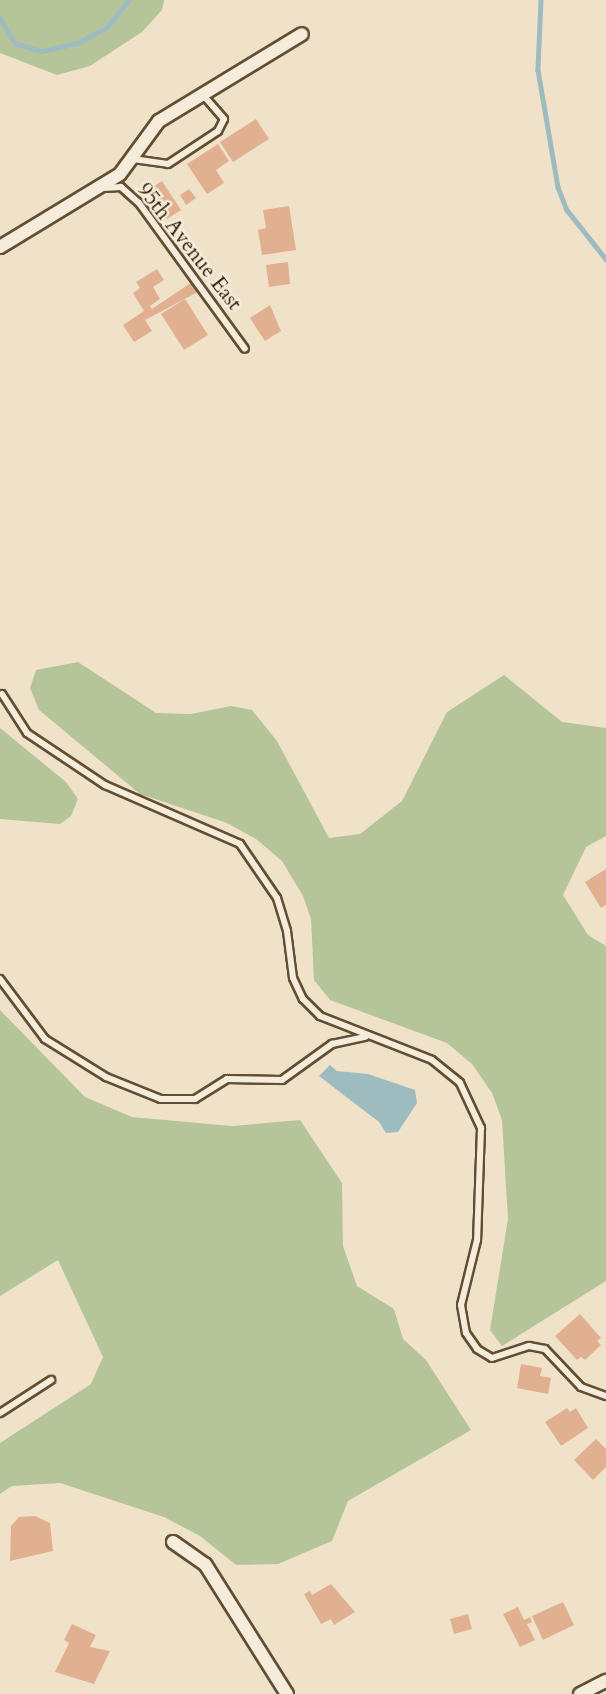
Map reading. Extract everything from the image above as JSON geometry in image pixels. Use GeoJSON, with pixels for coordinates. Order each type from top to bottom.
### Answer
{"type":"FeatureCollection","features":[{"type":"Feature","properties":{"kind":"street"},"geometry":{"type":"LineString","coordinates":[[0,247],[97,190],[133,159],[159,121],[302,34]]}},
{"type":"Feature","properties":{"kind":"street"},"geometry":{"type":"LineString","coordinates":[[173,1542],[205,1564],[286,1694]]}},
{"type":"Feature","properties":{"kind":"street"},"geometry":{"type":"LineString","coordinates":[[580,1694],[606,1681]]}},
{"type":"Feature","properties":{"kind":"lane"},"geometry":{"type":"LineString","coordinates":[[133,159],[168,164],[218,131],[224,119],[202,95]]}},
{"type":"Feature","properties":{"kind":"lane","name":"95th Avenue East"},"geometry":{"type":"LineString","coordinates":[[97,190],[121,187],[139,203],[245,348]]}},
{"type":"Feature","properties":{"kind":"lane"},"geometry":{"type":"LineString","coordinates":[[2,694],[27,733],[105,785],[240,844],[277,898],[287,931],[293,978],[303,999],[330,1022],[442,1066],[460,1083],[478,1115],[477,1240],[461,1305],[471,1341],[492,1358],[541,1346],[581,1388],[606,1396]]}},
{"type":"Feature","properties":{"kind":"lane"},"geometry":{"type":"LineString","coordinates":[[0,979],[45,1038],[106,1077],[161,1099],[195,1099],[227,1079],[282,1080],[332,1044],[368,1036]]}},
{"type":"Feature","properties":{"kind":"lane"},"geometry":{"type":"LineString","coordinates":[[0,1413],[51,1380]]}},
{"type":"Feature","properties":{"kind":"green space"},"geometry":{"type":"Polygon","coordinates":[[[0,0],[164,0],[162,10],[142,32],[90,66],[57,75],[0,53],[0,0]]]}},
{"type":"Feature","properties":{"kind":"green space"},"geometry":{"type":"Polygon","coordinates":[[[78,662],[156,713],[191,714],[231,706],[252,710],[277,741],[329,838],[360,834],[402,801],[447,712],[504,675],[562,722],[606,728],[606,836],[586,847],[563,895],[588,935],[606,946],[606,1281],[502,1346],[490,1330],[508,1219],[502,1120],[492,1093],[472,1064],[447,1043],[330,1000],[314,980],[311,919],[303,896],[282,861],[256,839],[227,823],[140,794],[39,710],[30,688],[36,670],[78,662]]]}},
{"type":"Feature","properties":{"kind":"green space"},"geometry":{"type":"Polygon","coordinates":[[[0,728],[66,782],[78,799],[71,816],[60,824],[0,819],[0,728]]]}},
{"type":"Feature","properties":{"kind":"green space"},"geometry":{"type":"Polygon","coordinates":[[[0,1010],[85,1097],[132,1117],[232,1126],[300,1120],[342,1183],[343,1246],[357,1286],[394,1309],[403,1339],[426,1360],[471,1430],[348,1501],[332,1541],[278,1564],[236,1565],[200,1536],[164,1517],[60,1483],[12,1486],[0,1494],[0,1443],[91,1384],[103,1357],[58,1260],[0,1296],[0,1010]]]}},
{"type":"Feature","properties":{"kind":"water"},"geometry":{"type":"Polygon","coordinates":[[[330,1065],[337,1071],[368,1074],[415,1090],[417,1103],[398,1132],[386,1133],[379,1122],[319,1076],[330,1065]]]}},
{"type":"Feature","properties":{"kind":"building"},"geometry":{"type":"Polygon","coordinates":[[[256,119],[269,139],[233,162],[220,142],[256,119]]]}},
{"type":"Feature","properties":{"kind":"building"},"geometry":{"type":"Polygon","coordinates":[[[218,144],[229,161],[216,170],[224,183],[207,194],[187,164],[218,144]]]}},
{"type":"Feature","properties":{"kind":"building"},"geometry":{"type":"Polygon","coordinates":[[[162,181],[181,210],[167,219],[148,190],[162,181]]]}},
{"type":"Feature","properties":{"kind":"building"},"geometry":{"type":"Polygon","coordinates":[[[189,189],[196,198],[186,205],[180,195],[189,189]]]}},
{"type":"Feature","properties":{"kind":"building"},"geometry":{"type":"Polygon","coordinates":[[[289,206],[296,250],[262,255],[258,230],[266,228],[263,210],[289,206]]]}},
{"type":"Feature","properties":{"kind":"building"},"geometry":{"type":"Polygon","coordinates":[[[288,262],[290,284],[269,287],[266,265],[288,262]]]}},
{"type":"Feature","properties":{"kind":"building"},"geometry":{"type":"Polygon","coordinates":[[[157,269],[164,280],[153,287],[160,299],[150,306],[152,309],[192,282],[198,292],[145,320],[152,331],[134,342],[123,325],[144,311],[133,293],[140,288],[136,282],[157,269]]]}},
{"type":"Feature","properties":{"kind":"building"},"geometry":{"type":"Polygon","coordinates":[[[185,299],[208,335],[184,350],[161,314],[185,299]]]}},
{"type":"Feature","properties":{"kind":"building"},"geometry":{"type":"Polygon","coordinates":[[[270,305],[281,331],[265,341],[250,318],[270,305]]]}},
{"type":"Feature","properties":{"kind":"building"},"geometry":{"type":"Polygon","coordinates":[[[606,869],[606,905],[601,908],[585,882],[606,869]]]}},
{"type":"Feature","properties":{"kind":"building"},"geometry":{"type":"Polygon","coordinates":[[[580,1314],[601,1338],[597,1341],[601,1345],[585,1360],[581,1357],[577,1360],[555,1336],[580,1314]]]}},
{"type":"Feature","properties":{"kind":"building"},"geometry":{"type":"Polygon","coordinates":[[[521,1364],[542,1368],[540,1376],[551,1378],[548,1394],[517,1388],[521,1364]]]}},
{"type":"Feature","properties":{"kind":"building"},"geometry":{"type":"Polygon","coordinates":[[[567,1408],[570,1412],[576,1408],[588,1428],[561,1446],[545,1422],[567,1408]]]}},
{"type":"Feature","properties":{"kind":"building"},"geometry":{"type":"Polygon","coordinates":[[[596,1439],[606,1449],[606,1467],[593,1480],[574,1460],[596,1439]]]}},
{"type":"Feature","properties":{"kind":"building"},"geometry":{"type":"Polygon","coordinates":[[[35,1516],[50,1523],[53,1551],[10,1561],[11,1526],[19,1517],[35,1516]]]}},
{"type":"Feature","properties":{"kind":"building"},"geometry":{"type":"Polygon","coordinates":[[[331,1584],[355,1612],[334,1625],[331,1619],[321,1624],[304,1594],[310,1591],[312,1595],[331,1584]]]}},
{"type":"Feature","properties":{"kind":"building"},"geometry":{"type":"Polygon","coordinates":[[[563,1602],[574,1625],[543,1640],[532,1616],[563,1602]]]}},
{"type":"Feature","properties":{"kind":"building"},"geometry":{"type":"Polygon","coordinates":[[[518,1607],[524,1620],[530,1617],[532,1622],[527,1624],[535,1640],[520,1647],[503,1614],[518,1607]]]}},
{"type":"Feature","properties":{"kind":"building"},"geometry":{"type":"Polygon","coordinates":[[[468,1614],[472,1629],[454,1634],[450,1619],[468,1614]]]}},
{"type":"Feature","properties":{"kind":"building"},"geometry":{"type":"Polygon","coordinates":[[[72,1624],[96,1635],[90,1647],[110,1651],[94,1684],[55,1672],[69,1643],[64,1640],[72,1624]]]}},
{"type":"Feature","properties":{"kind":"waterway"},"geometry":{"type":"LineString","coordinates":[[0,18],[15,43],[42,51],[80,42],[107,27],[129,0]]}},
{"type":"Feature","properties":{"kind":"waterway"},"geometry":{"type":"LineString","coordinates":[[541,0],[538,70],[558,187],[567,210],[606,259]]}}]}
